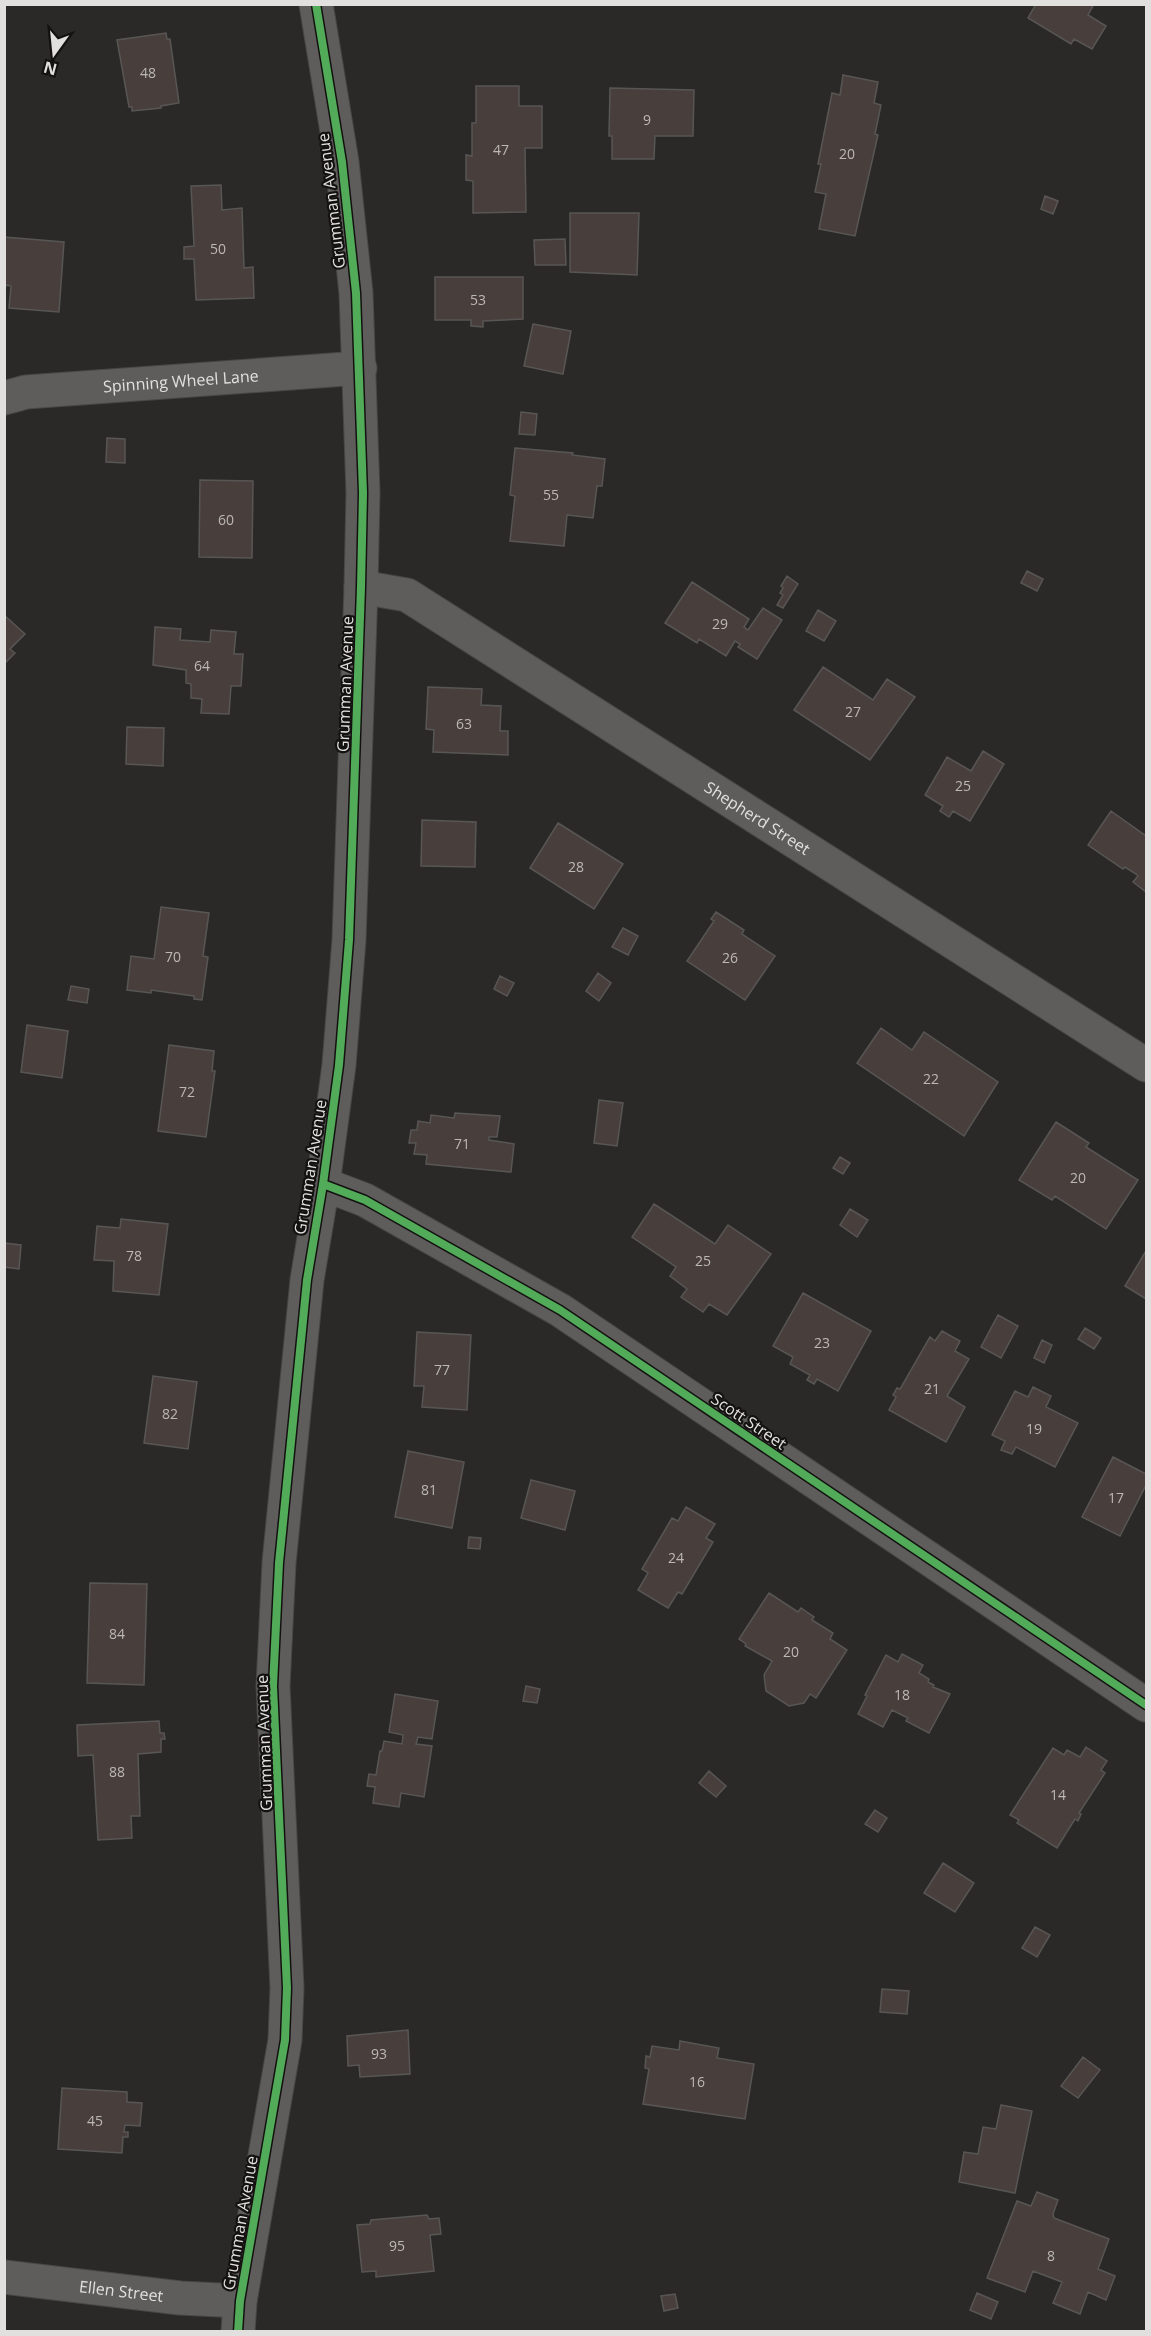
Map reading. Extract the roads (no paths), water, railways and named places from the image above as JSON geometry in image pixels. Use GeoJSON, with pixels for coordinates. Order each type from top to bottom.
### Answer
{"type":"FeatureCollection","features":[{"type":"Feature","properties":{"kind":"street","name":"Grumman Avenue"},"geometry":{"type":"LineString","coordinates":[[239,2316],[285,2040],[287,1988],[274,1675],[279,1563],[307,1280],[339,1065],[349,940],[362,587],[363,493],[356,293],[342,162],[316,4]]}},
{"type":"Feature","properties":{"kind":"street","name":"Spinning Wheel Lane"},"geometry":{"type":"LineString","coordinates":[[4,398],[37,391],[360,368]]}},
{"type":"Feature","properties":{"kind":"street","name":"Shepherd Street"},"geometry":{"type":"LineString","coordinates":[[362,587],[407,595],[1146,1065]]}},
{"type":"Feature","properties":{"kind":"street","name":"Scott Street"},"geometry":{"type":"LineString","coordinates":[[323,1184],[365,1200],[560,1310],[1146,1705]]}},
{"type":"Feature","properties":{"kind":"street","name":"Ellen Street"},"geometry":{"type":"LineString","coordinates":[[4,2277],[180,2298],[239,2316]]}}]}
